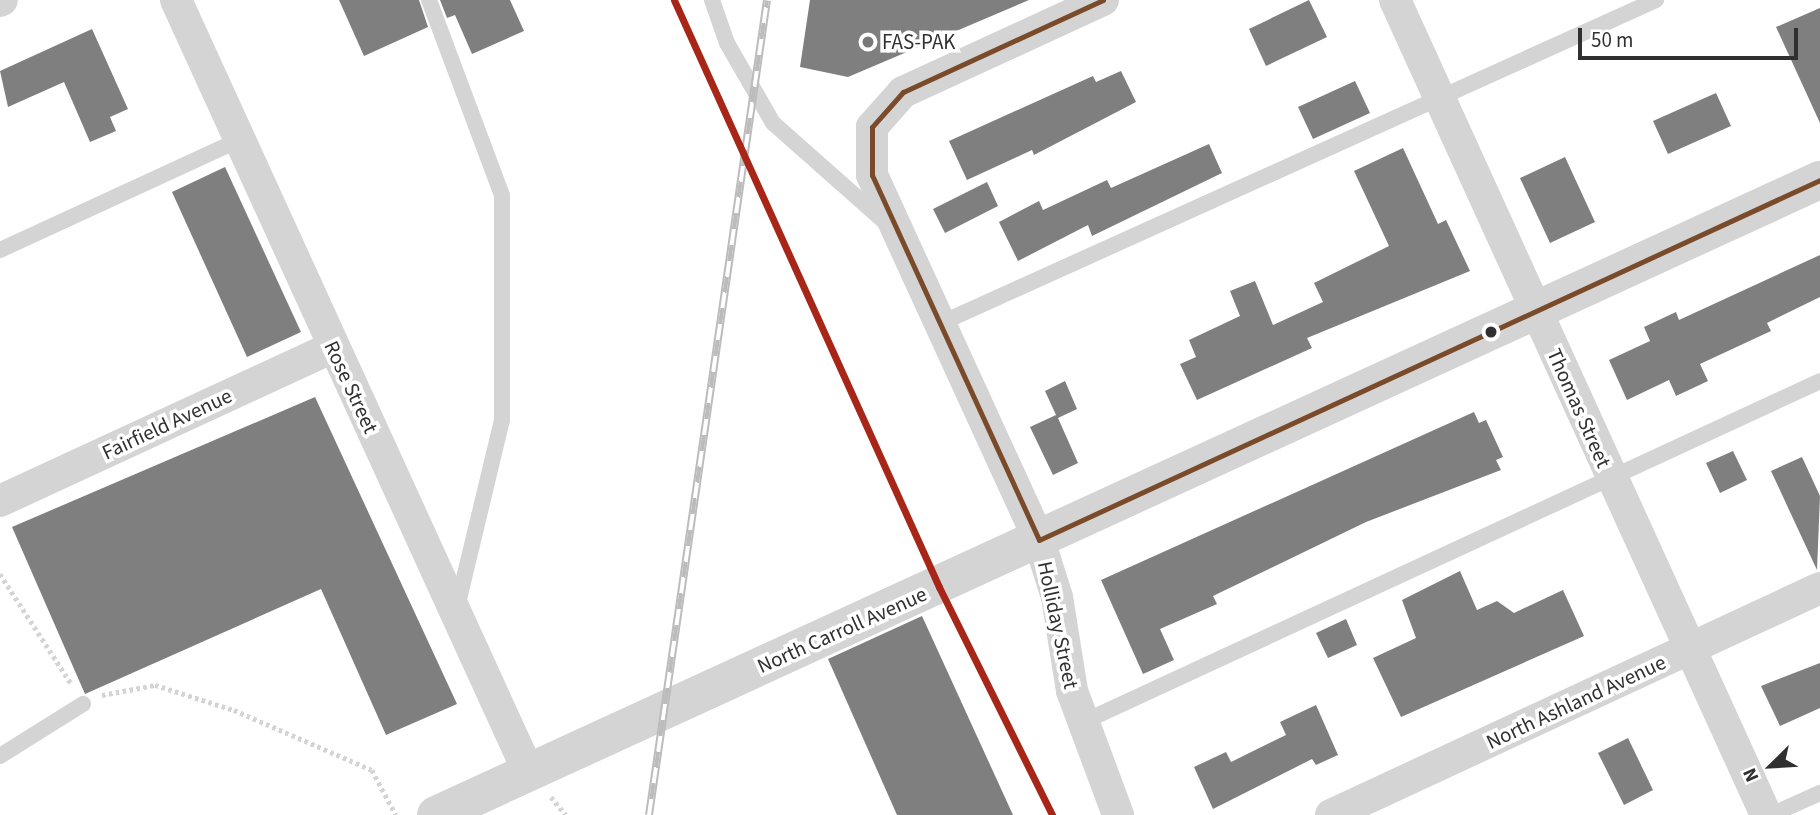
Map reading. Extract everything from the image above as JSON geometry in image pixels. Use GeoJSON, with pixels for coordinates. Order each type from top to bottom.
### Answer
{"type":"FeatureCollection","features":[{"type":"Feature","properties":{"kind":"street","name":"Rose Street"},"geometry":{"type":"LineString","coordinates":[[176,0],[529,773]]}},
{"type":"Feature","properties":{"kind":"street","name":"Thomas Street"},"geometry":{"type":"LineString","coordinates":[[1395,0],[1688,650],[1766,815]]}},
{"type":"Feature","properties":{"kind":"street","name":"Holliday Street"},"geometry":{"type":"LineString","coordinates":[[1092,3],[903,92],[872,128],[872,175],[1039,540],[1081,723],[1118,815]]}},
{"type":"Feature","properties":{"kind":"street","name":"North Carroll Avenue"},"geometry":{"type":"LineString","coordinates":[[456,811],[529,773],[1820,180]]}},
{"type":"Feature","properties":{"kind":"street","name":"Fairfield Avenue"},"geometry":{"type":"LineString","coordinates":[[0,500],[333,347]]}},
{"type":"Feature","properties":{"kind":"street","name":"North Ashland Avenue"},"geometry":{"type":"LineString","coordinates":[[1331,815],[1820,588]]}},
{"type":"Feature","properties":{"kind":"lane"},"geometry":{"type":"LineString","coordinates":[[429,0],[502,195],[502,420],[455,613]]}},
{"type":"Feature","properties":{"kind":"lane"},"geometry":{"type":"LineString","coordinates":[[712,0],[733,53],[774,123],[897,233]]}},
{"type":"Feature","properties":{"kind":"lane"},"geometry":{"type":"LineString","coordinates":[[939,324],[1440,101],[1656,0]]}},
{"type":"Feature","properties":{"kind":"lane"},"geometry":{"type":"LineString","coordinates":[[0,250],[239,141]]}},
{"type":"Feature","properties":{"kind":"lane"},"geometry":{"type":"LineString","coordinates":[[1081,723],[1820,381]]}},
{"type":"Feature","properties":{"kind":"lane"},"geometry":{"type":"LineString","coordinates":[[0,757],[83,704]]}},
{"type":"Feature","properties":{"kind":"lane"},"geometry":{"type":"LineString","coordinates":[[1772,815],[1820,793]]}},
{"type":"Feature","properties":{"kind":"path"},"geometry":{"type":"LineString","coordinates":[[0,574],[83,704],[112,691],[155,685],[234,710],[372,769],[396,815]]}},
{"type":"Feature","properties":{"kind":"building"},"geometry":{"type":"Polygon","coordinates":[[[339,0],[419,0],[428,27],[364,56],[339,0]]]}},
{"type":"Feature","properties":{"kind":"building"},"geometry":{"type":"Polygon","coordinates":[[[440,0],[510,0],[524,31],[472,54],[455,15],[447,18],[440,0]]]}},
{"type":"Feature","properties":{"kind":"building","name":"FAS-PAK"},"geometry":{"type":"Polygon","coordinates":[[[810,0],[1029,0],[848,77],[800,67],[810,0]]]}},
{"type":"Feature","properties":{"kind":"building"},"geometry":{"type":"Polygon","coordinates":[[[1309,0],[1327,37],[1266,66],[1249,29],[1309,0]]]}},
{"type":"Feature","properties":{"kind":"building"},"geometry":{"type":"Polygon","coordinates":[[[1820,8],[1820,123],[1776,27],[1820,8]]]}},
{"type":"Feature","properties":{"kind":"building"},"geometry":{"type":"Polygon","coordinates":[[[92,29],[128,109],[110,117],[116,131],[90,142],[64,82],[8,107],[0,71],[92,29]]]}},
{"type":"Feature","properties":{"kind":"building"},"geometry":{"type":"Polygon","coordinates":[[[1121,71],[1136,102],[1034,155],[1032,150],[967,180],[949,141],[1093,76],[1096,82],[1121,71]]]}},
{"type":"Feature","properties":{"kind":"building"},"geometry":{"type":"Polygon","coordinates":[[[1355,81],[1370,113],[1313,139],[1298,107],[1355,81]]]}},
{"type":"Feature","properties":{"kind":"building"},"geometry":{"type":"Polygon","coordinates":[[[1716,93],[1731,126],[1668,154],[1653,121],[1716,93]]]}},
{"type":"Feature","properties":{"kind":"building"},"geometry":{"type":"Polygon","coordinates":[[[1209,144],[1222,173],[1092,236],[1088,225],[1018,261],[999,222],[1039,201],[1043,210],[1107,180],[1111,188],[1209,144]]]}},
{"type":"Feature","properties":{"kind":"building"},"geometry":{"type":"Polygon","coordinates":[[[1403,148],[1438,224],[1446,220],[1470,271],[1307,338],[1312,348],[1197,400],[1180,364],[1196,357],[1189,340],[1240,316],[1230,291],[1255,281],[1273,325],[1323,302],[1314,283],[1389,246],[1354,171],[1403,148]]]}},
{"type":"Feature","properties":{"kind":"building"},"geometry":{"type":"Polygon","coordinates":[[[1565,157],[1595,222],[1550,243],[1520,178],[1565,157]]]}},
{"type":"Feature","properties":{"kind":"building"},"geometry":{"type":"Polygon","coordinates":[[[225,167],[301,332],[247,357],[172,192],[225,167]]]}},
{"type":"Feature","properties":{"kind":"building"},"geometry":{"type":"Polygon","coordinates":[[[987,182],[998,206],[945,233],[933,209],[987,182]]]}},
{"type":"Feature","properties":{"kind":"building"},"geometry":{"type":"Polygon","coordinates":[[[1820,255],[1820,297],[1767,323],[1771,331],[1700,364],[1708,381],[1676,396],[1669,380],[1627,400],[1609,360],[1650,341],[1644,327],[1676,312],[1679,320],[1820,255]]]}},
{"type":"Feature","properties":{"kind":"building"},"geometry":{"type":"Polygon","coordinates":[[[1065,381],[1077,409],[1058,418],[1078,463],[1053,475],[1030,427],[1056,415],[1045,391],[1065,381]]]}},
{"type":"Feature","properties":{"kind":"building"},"geometry":{"type":"Polygon","coordinates":[[[315,397],[457,704],[386,735],[321,589],[85,694],[12,527],[315,397]]]}},
{"type":"Feature","properties":{"kind":"building"},"geometry":{"type":"Polygon","coordinates":[[[1474,412],[1479,423],[1486,420],[1503,457],[1496,460],[1501,470],[1366,522],[1213,596],[1217,604],[1160,629],[1174,660],[1143,674],[1101,580],[1474,412]]]}},
{"type":"Feature","properties":{"kind":"building"},"geometry":{"type":"Polygon","coordinates":[[[1733,451],[1747,480],[1720,493],[1706,463],[1733,451]]]}},
{"type":"Feature","properties":{"kind":"building"},"geometry":{"type":"Polygon","coordinates":[[[1802,457],[1820,496],[1817,570],[1771,471],[1802,457]]]}},
{"type":"Feature","properties":{"kind":"building"},"geometry":{"type":"Polygon","coordinates":[[[1460,571],[1477,610],[1497,601],[1514,613],[1563,590],[1584,636],[1401,717],[1373,658],[1416,638],[1402,600],[1460,571]]]}},
{"type":"Feature","properties":{"kind":"building"},"geometry":{"type":"Polygon","coordinates":[[[922,616],[1013,815],[897,815],[828,659],[922,616]]]}},
{"type":"Feature","properties":{"kind":"building"},"geometry":{"type":"Polygon","coordinates":[[[1346,619],[1357,645],[1328,658],[1316,633],[1346,619]]]}},
{"type":"Feature","properties":{"kind":"building"},"geometry":{"type":"Polygon","coordinates":[[[1820,663],[1820,708],[1780,726],[1761,686],[1820,663]]]}},
{"type":"Feature","properties":{"kind":"building"},"geometry":{"type":"Polygon","coordinates":[[[1316,705],[1338,755],[1316,765],[1312,759],[1213,809],[1194,767],[1226,752],[1231,762],[1286,735],[1280,722],[1316,705]]]}},
{"type":"Feature","properties":{"kind":"building"},"geometry":{"type":"Polygon","coordinates":[[[1628,738],[1653,790],[1624,805],[1598,753],[1628,738]]]}},
{"type":"Feature","properties":{"kind":"railway"},"geometry":{"type":"LineString","coordinates":[[649,815],[767,0]]}},
{"type":"Feature","properties":{"kind":"transit line"},"geometry":{"type":"LineString","coordinates":[[674,0],[939,587],[1052,815]]}},
{"type":"Feature","properties":{"kind":"transit line"},"geometry":{"type":"LineString","coordinates":[[1103,0],[903,92],[872,127],[872,175],[1039,540],[1820,180]]}},
{"type":"Feature","properties":{"kind":"place","name":"FAS-PAK"},"geometry":{"type":"Point","coordinates":[868,42]}}]}
